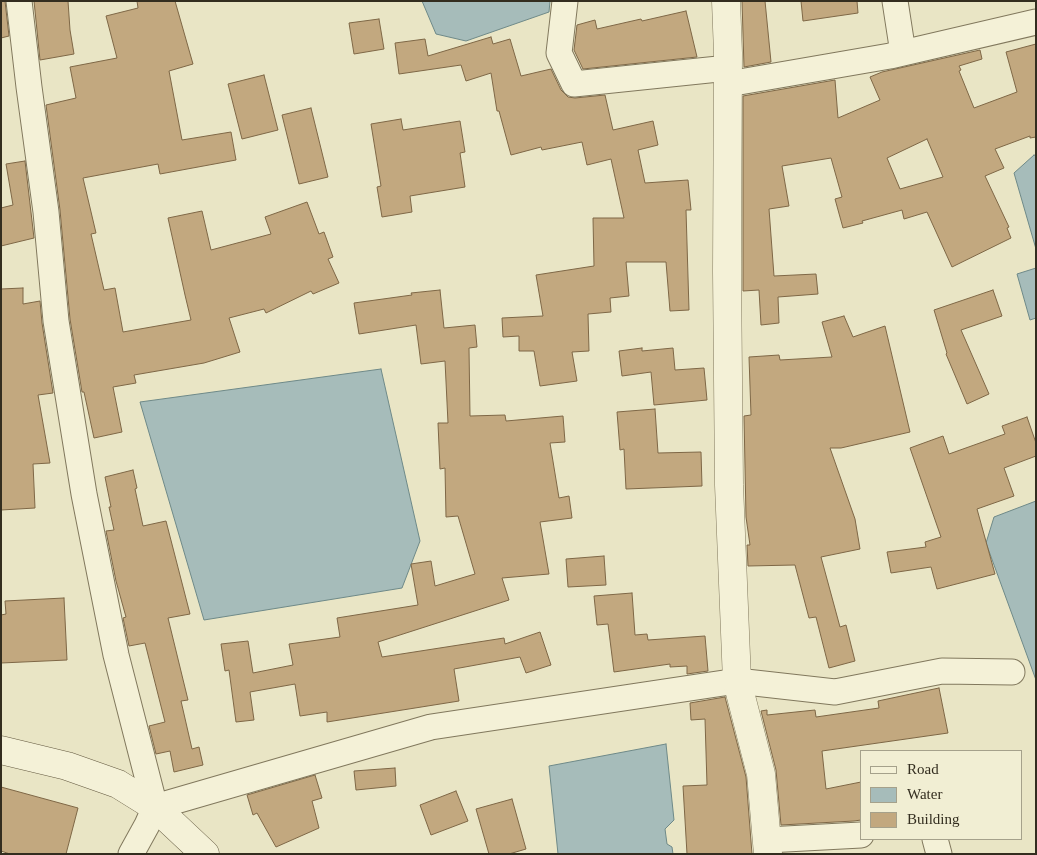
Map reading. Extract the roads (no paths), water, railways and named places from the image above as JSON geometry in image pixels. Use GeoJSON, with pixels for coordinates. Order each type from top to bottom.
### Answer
{"type":"FeatureCollection","features":[{"type":"Feature","properties":{"kind":"street"},"geometry":{"type":"LineString","coordinates":[[19,1],[46,212],[56,321],[84,494],[116,655],[155,807],[131,854]]}},
{"type":"Feature","properties":{"kind":"street"},"geometry":{"type":"LineString","coordinates":[[565,1],[559,53],[574,84],[728,76],[903,53],[1036,22]]}},
{"type":"Feature","properties":{"kind":"street"},"geometry":{"type":"LineString","coordinates":[[726,1],[728,76],[729,486],[737,681],[760,774],[768,847],[860,835]]}},
{"type":"Feature","properties":{"kind":"street"},"geometry":{"type":"LineString","coordinates":[[895,1],[903,53]]}},
{"type":"Feature","properties":{"kind":"street"},"geometry":{"type":"LineString","coordinates":[[155,807],[430,726],[737,681],[835,692],[942,671],[1012,672]]}},
{"type":"Feature","properties":{"kind":"street"},"geometry":{"type":"LineString","coordinates":[[1,750],[67,766],[118,784],[155,807],[205,854]]}},
{"type":"Feature","properties":{"kind":"street"},"geometry":{"type":"LineString","coordinates":[[935,840],[939,854]]}},
{"type":"Feature","properties":{"kind":"water"},"geometry":{"type":"Polygon","coordinates":[[[422,1],[550,1],[549,12],[466,41],[436,34],[422,1]]]}},
{"type":"Feature","properties":{"kind":"water"},"geometry":{"type":"Polygon","coordinates":[[[1034,155],[1036,156],[1036,249],[1014,173],[1034,155]]]}},
{"type":"Feature","properties":{"kind":"water"},"geometry":{"type":"Polygon","coordinates":[[[1036,268],[1036,318],[1030,320],[1017,274],[1036,268]]]}},
{"type":"Feature","properties":{"kind":"water"},"geometry":{"type":"Polygon","coordinates":[[[381,369],[420,541],[402,588],[204,620],[140,402],[381,369]]]}},
{"type":"Feature","properties":{"kind":"water"},"geometry":{"type":"Polygon","coordinates":[[[1036,501],[1036,680],[986,543],[994,517],[1036,501]]]}},
{"type":"Feature","properties":{"kind":"water"},"geometry":{"type":"Polygon","coordinates":[[[666,744],[674,820],[665,829],[667,844],[672,847],[673,854],[558,854],[549,766],[666,744]]]}}]}
